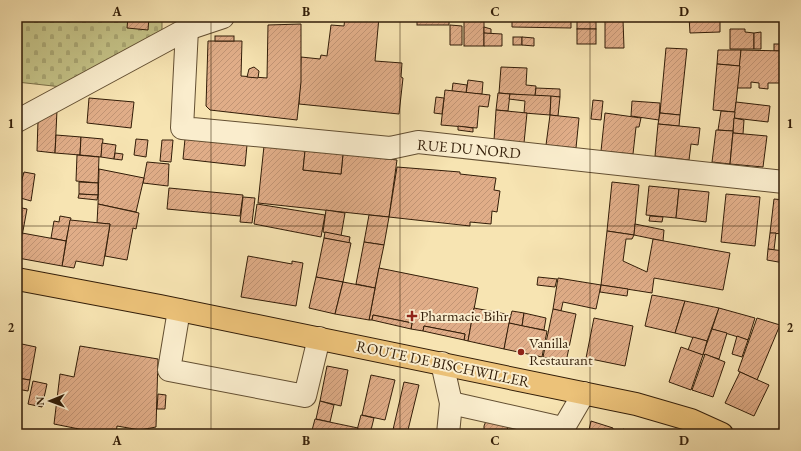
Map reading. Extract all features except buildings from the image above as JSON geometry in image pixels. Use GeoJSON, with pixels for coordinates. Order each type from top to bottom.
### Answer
{"type":"FeatureCollection","features":[{"type":"Feature","properties":{"kind":"main road","name":"ROUTE DE BISCHWILLER"},"geometry":{"type":"LineString","coordinates":[[17,279],[170,308],[584,393],[670,413],[722,434]]}},
{"type":"Feature","properties":{"kind":"street"},"geometry":{"type":"LineString","coordinates":[[17,121],[187,29],[223,17]]}},
{"type":"Feature","properties":{"kind":"street","name":"RUE DU NORD"},"geometry":{"type":"LineString","coordinates":[[187,29],[182,128],[390,148],[418,142],[784,182]]}},
{"type":"Feature","properties":{"kind":"street"},"geometry":{"type":"LineString","coordinates":[[170,308],[169,370],[304,396],[319,338]]}},
{"type":"Feature","properties":{"kind":"street"},"geometry":{"type":"LineString","coordinates":[[442,363],[451,402],[448,434]]}},
{"type":"Feature","properties":{"kind":"street"},"geometry":{"type":"LineString","coordinates":[[451,402],[561,431],[584,393]]}},
{"type":"Feature","properties":{"kind":"green space"},"geometry":{"type":"Polygon","coordinates":[[[17,17],[162,17],[162,30],[62,87],[17,82],[17,17]]]}},
{"type":"Feature","properties":{"kind":"place","name":"Pharmacie Bihr"},"geometry":{"type":"Point","coordinates":[412,316]}},
{"type":"Feature","properties":{"kind":"place","name":"Vanilla Restaurant"},"geometry":{"type":"Point","coordinates":[521,352]}}]}
